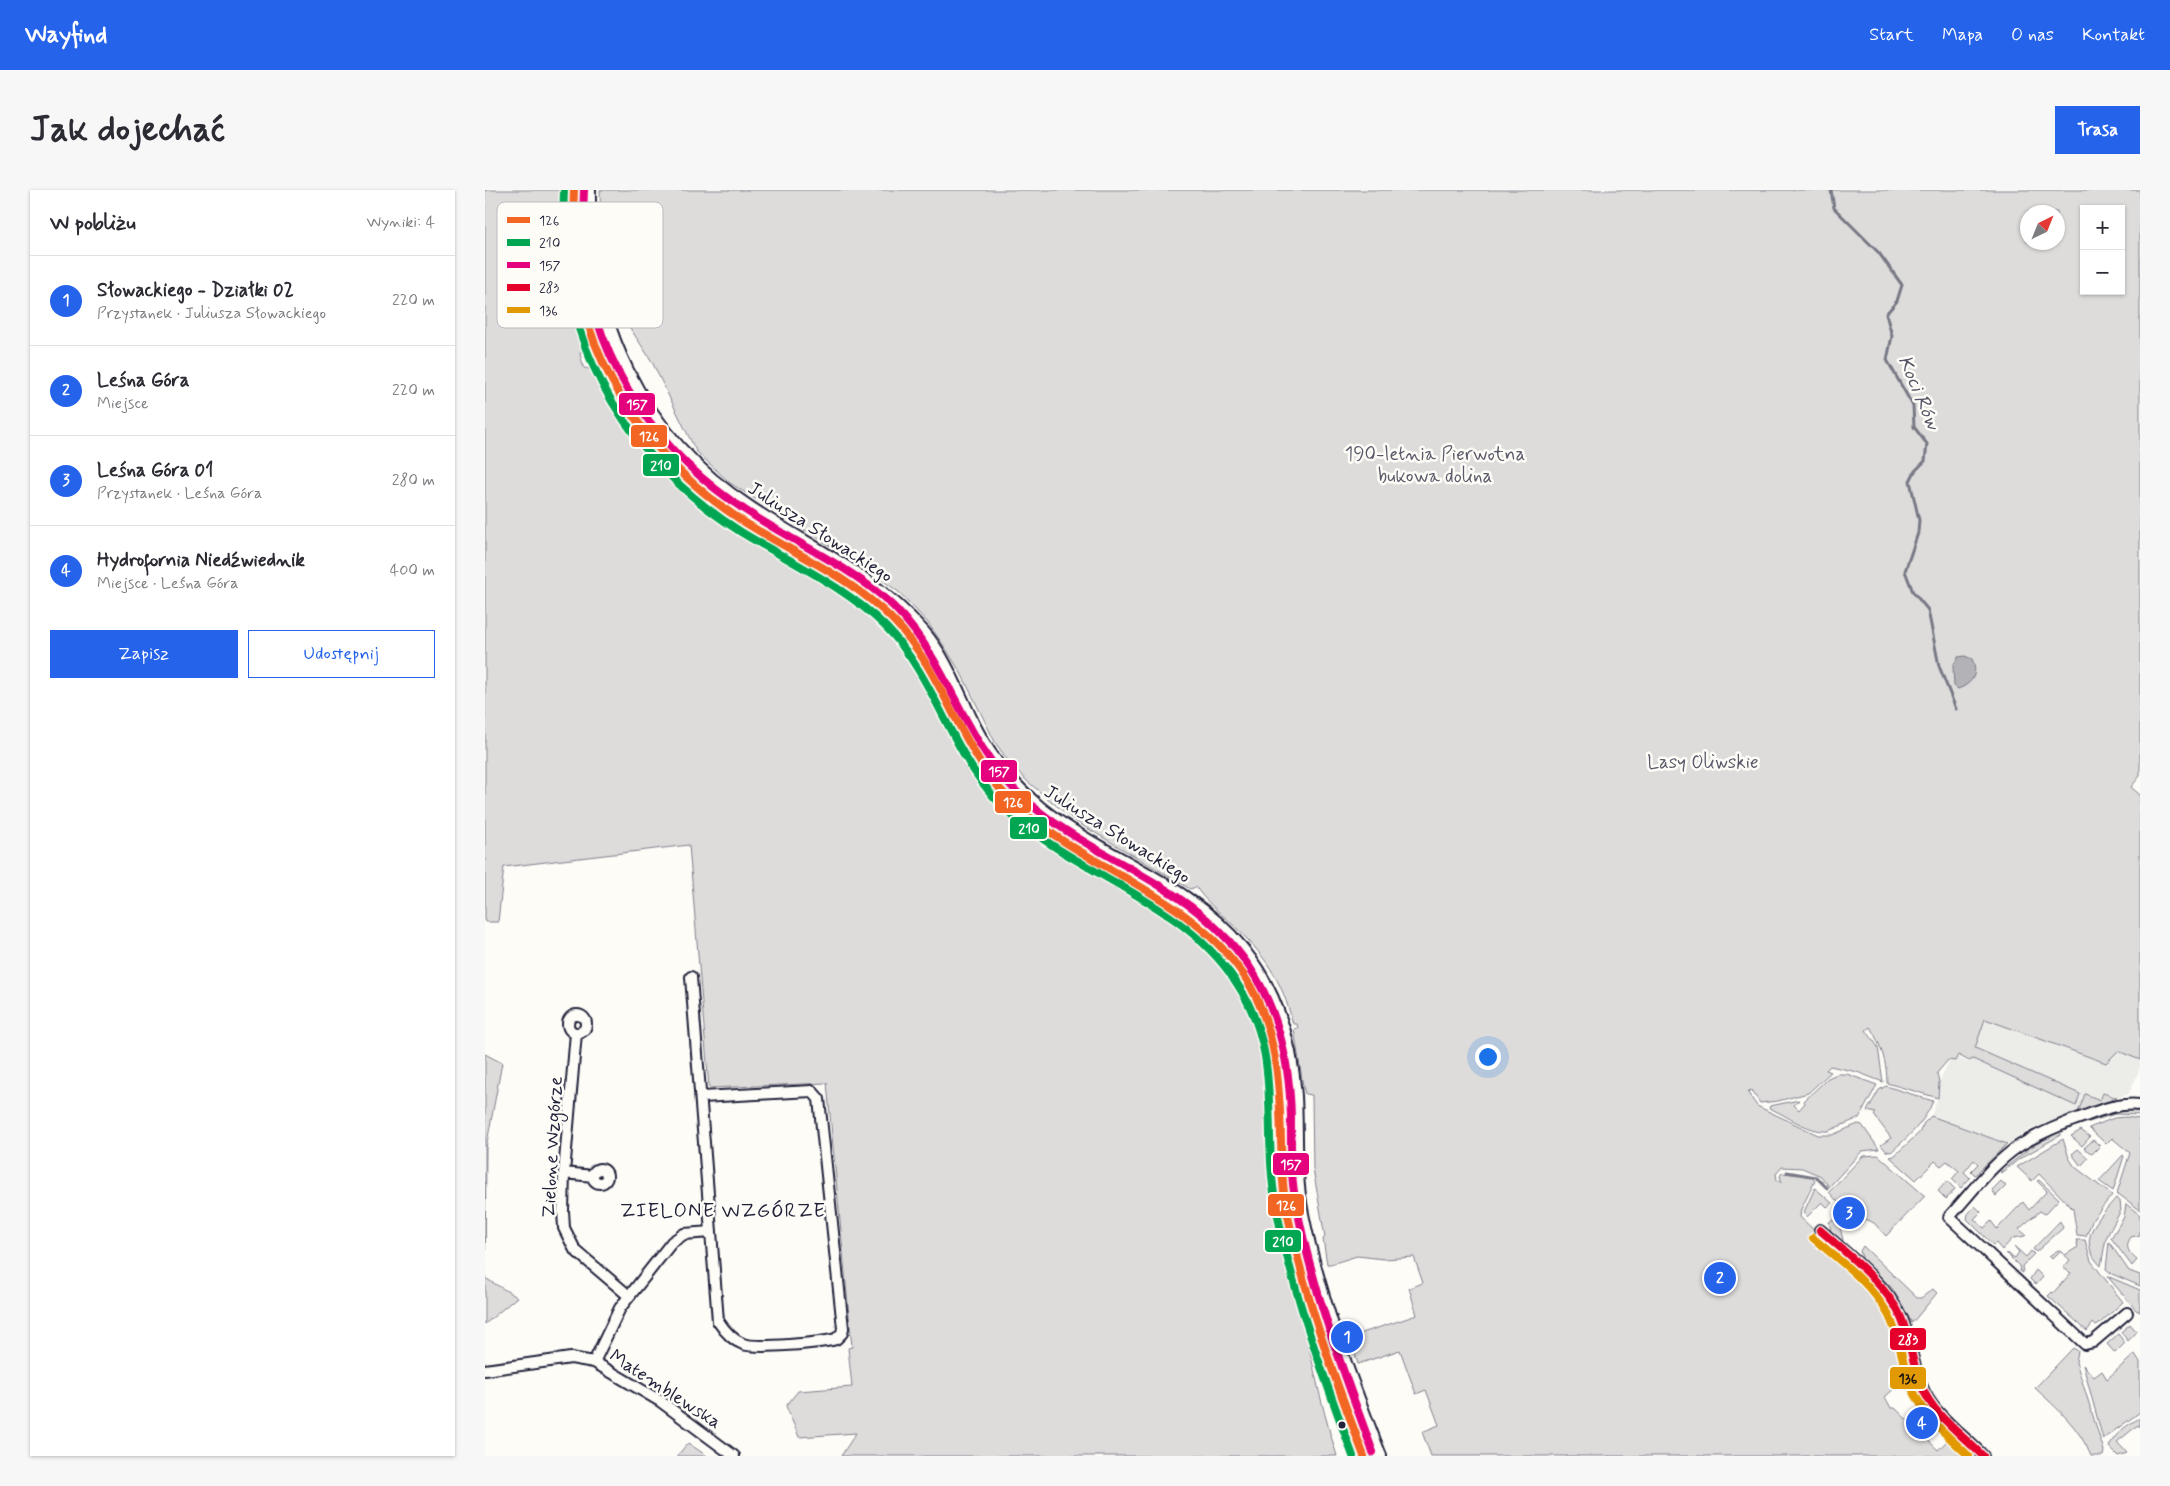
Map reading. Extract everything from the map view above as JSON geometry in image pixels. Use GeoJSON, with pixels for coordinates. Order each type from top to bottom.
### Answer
{"type":"FeatureCollection","features":[{"type":"Feature","properties":{"kind":"main road","name":"Juliusza Słowackiego"},"geometry":{"type":"LineString","coordinates":[[589,328],[599,357],[623,403],[649,441],[677,471],[720,506],[835,576],[879,606],[921,653],[973,753],[1001,791],[1021,810],[1072,847],[1149,890],[1187,916],[1221,945],[1245,978],[1255,994],[1273,1038],[1280,1093],[1285,1200],[1295,1246],[1329,1362],[1364,1456]]}},
{"type":"Feature","properties":{"kind":"main road","name":"Juliusza Słowackiego"},"geometry":{"type":"LineString","coordinates":[[609,328],[632,380],[651,410],[689,458],[716,483],[746,505],[869,581],[900,607],[926,635],[945,666],[978,734],[991,756],[1025,794],[1073,831],[1175,890],[1197,905],[1228,932],[1258,970],[1276,1005],[1291,1060],[1295,1096],[1297,1182],[1302,1216],[1340,1348],[1380,1456]]}},
{"type":"Feature","properties":{"kind":"street"},"geometry":{"type":"LineString","coordinates":[[691,977],[702,1097],[717,1316],[722,1327],[734,1338],[747,1345],[761,1346],[836,1339],[842,1333],[817,1094],[812,1091],[702,1097]]}},
{"type":"Feature","properties":{"kind":"street","name":"Zielone Wzgórze"},"geometry":{"type":"LineString","coordinates":[[576,1033],[563,1220],[569,1242],[582,1257],[629,1296]]}},
{"type":"Feature","properties":{"kind":"street"},"geometry":{"type":"LineString","coordinates":[[2127,1313],[2093,1342],[2085,1344],[1949,1217],[2000,1162],[2017,1147],[2035,1136],[2105,1109],[2124,1104],[2140,1105]]}},
{"type":"Feature","properties":{"kind":"street"},"geometry":{"type":"LineString","coordinates":[[565,1173],[593,1176]]}},
{"type":"Feature","properties":{"kind":"street"},"geometry":{"type":"LineString","coordinates":[[1820,1230],[1848,1255],[1893,1303],[1902,1320],[1915,1371],[1926,1396],[1941,1416],[1983,1456]]}},
{"type":"Feature","properties":{"kind":"street"},"geometry":{"type":"LineString","coordinates":[[594,1362],[614,1318],[629,1296],[677,1238],[684,1234],[711,1232]]}},
{"type":"Feature","properties":{"kind":"street","name":"Matemblewska"},"geometry":{"type":"LineString","coordinates":[[485,1370],[571,1358],[594,1362],[660,1401],[734,1456]]}},
{"type":"Feature","properties":{"kind":"shaded area"},"geometry":{"type":"Polygon","coordinates":[[[1965,656],[1972,659],[1975,669],[1974,674],[1967,684],[1958,689],[1954,686],[1953,666],[1958,657],[1965,656]]]}},
{"type":"Feature","properties":{"kind":"shaded area"},"geometry":{"type":"Polygon","coordinates":[[[1985,1019],[2105,1063],[2118,1051],[2140,1060],[2140,1068],[2129,1094],[2031,1129],[2007,1144],[1931,1116],[1939,1094],[1939,1082],[1952,1055],[1969,1063],[1985,1019]]]}},
{"type":"Feature","properties":{"kind":"green space"},"geometry":{"type":"Polygon","coordinates":[[[485,190],[567,190],[567,202],[497,202],[497,328],[582,328],[585,338],[583,339],[583,348],[580,354],[584,368],[594,371],[602,378],[630,425],[666,471],[700,501],[738,527],[838,585],[884,619],[907,646],[920,666],[976,770],[991,789],[1021,819],[1055,843],[1165,909],[1199,934],[1228,963],[1256,1012],[1269,1052],[1274,1092],[1276,1174],[1280,1217],[1319,1392],[1337,1456],[841,1456],[856,1433],[799,1437],[786,1406],[798,1391],[852,1387],[848,1348],[852,1347],[827,1083],[709,1088],[689,845],[504,867],[498,922],[485,922],[485,190]]]}},
{"type":"Feature","properties":{"kind":"green space"},"geometry":{"type":"Polygon","coordinates":[[[580,190],[583,190],[583,202],[580,202],[580,190]]]}},
{"type":"Feature","properties":{"kind":"green space","name":"Lasy Oliwskie"},"geometry":{"type":"Polygon","coordinates":[[[600,190],[2140,190],[2140,776],[2131,787],[2140,795],[2140,1060],[2118,1051],[2106,1063],[1985,1019],[1975,1048],[2080,1094],[2076,1106],[1973,1059],[1969,1061],[1958,1055],[1955,1061],[1948,1060],[1937,1073],[1939,1082],[1938,1098],[1887,1083],[1883,1054],[1870,1027],[1866,1030],[1878,1047],[1883,1082],[1857,1072],[1830,1066],[1826,1070],[1831,1072],[1808,1093],[1778,1101],[1760,1103],[1751,1090],[1748,1093],[1757,1106],[1818,1135],[1832,1135],[1858,1124],[1862,1125],[1879,1149],[1862,1151],[1829,1187],[1821,1176],[1802,1168],[1782,1167],[1776,1174],[1777,1180],[1782,1183],[1780,1176],[1782,1173],[1812,1176],[1815,1181],[1801,1209],[1800,1217],[1872,1287],[1887,1307],[1899,1329],[1906,1352],[1908,1376],[1885,1397],[1891,1408],[1895,1408],[1938,1450],[1952,1436],[1968,1451],[1964,1456],[1431,1456],[1422,1432],[1439,1425],[1426,1390],[1416,1394],[1400,1350],[1358,1364],[1350,1337],[1417,1315],[1409,1288],[1423,1283],[1414,1257],[1384,1259],[1357,1256],[1327,1264],[1323,1239],[1325,1237],[1313,1169],[1312,1095],[1305,1094],[1303,1086],[1294,1029],[1298,1028],[1297,1024],[1293,1024],[1289,1008],[1277,980],[1262,957],[1243,934],[1196,887],[1190,889],[1075,821],[1028,782],[1008,761],[995,742],[961,673],[944,646],[928,623],[900,593],[870,571],[730,483],[696,451],[651,360],[630,328],[663,328],[663,202],[600,202],[600,190]]]}},
{"type":"Feature","properties":{"kind":"green space"},"geometry":{"type":"Polygon","coordinates":[[[596,328],[600,328],[602,335],[598,336],[596,328]]]}},
{"type":"Feature","properties":{"kind":"green space"},"geometry":{"type":"Polygon","coordinates":[[[611,365],[649,425],[663,443],[683,462],[741,509],[846,572],[884,600],[916,633],[931,653],[998,774],[1179,899],[1215,927],[1235,948],[1254,975],[1271,1009],[1283,1046],[1287,1078],[1292,1189],[1295,1209],[1311,1273],[1345,1386],[1331,1350],[1294,1219],[1288,1176],[1287,1107],[1282,1058],[1278,1040],[1259,989],[1250,973],[1217,933],[1191,911],[1164,892],[1049,824],[1015,797],[1000,781],[981,754],[931,657],[910,628],[884,605],[768,532],[707,487],[679,462],[653,434],[631,402],[611,365]]]}},
{"type":"Feature","properties":{"kind":"green space"},"geometry":{"type":"Polygon","coordinates":[[[485,1054],[502,1063],[486,1148],[485,1278],[485,1054]]]}},
{"type":"Feature","properties":{"kind":"green space"},"geometry":{"type":"Polygon","coordinates":[[[1837,1074],[1847,1074],[1877,1085],[1859,1118],[1828,1131],[1820,1131],[1805,1126],[1769,1108],[1770,1106],[1799,1100],[1794,1105],[1799,1110],[1805,1103],[1804,1101],[1828,1078],[1837,1074]]]}},
{"type":"Feature","properties":{"kind":"green space"},"geometry":{"type":"Polygon","coordinates":[[[1886,1086],[1933,1101],[1921,1122],[1891,1152],[1886,1151],[1881,1145],[1891,1138],[1874,1115],[1876,1113],[1867,1111],[1879,1090],[1886,1086]]]}},
{"type":"Feature","properties":{"kind":"green space"},"geometry":{"type":"Polygon","coordinates":[[[2103,1093],[2117,1098],[2078,1112],[2085,1094],[2100,1100],[2103,1093]]]}},
{"type":"Feature","properties":{"kind":"green space"},"geometry":{"type":"Polygon","coordinates":[[[2113,1111],[2140,1111],[2140,1115],[2115,1114],[2076,1126],[2113,1111]]]}},
{"type":"Feature","properties":{"kind":"green space"},"geometry":{"type":"Polygon","coordinates":[[[1931,1116],[2007,1144],[1975,1175],[1971,1171],[1978,1164],[1974,1160],[1964,1172],[1970,1178],[1961,1188],[1952,1179],[1959,1171],[1947,1161],[1941,1166],[1935,1161],[1916,1180],[1890,1157],[1894,1156],[1919,1133],[1924,1123],[1931,1116]]]}},
{"type":"Feature","properties":{"kind":"green space"},"geometry":{"type":"Polygon","coordinates":[[[2114,1118],[2140,1119],[2140,1210],[2117,1193],[2130,1153],[2112,1138],[2106,1144],[2089,1128],[2114,1118]]]}},
{"type":"Feature","properties":{"kind":"green space"},"geometry":{"type":"Polygon","coordinates":[[[2081,1130],[2090,1137],[2082,1146],[2071,1136],[2081,1130]]]}},
{"type":"Feature","properties":{"kind":"green space"},"geometry":{"type":"Polygon","coordinates":[[[2059,1132],[2061,1134],[2059,1136],[2019,1159],[2002,1173],[2000,1172],[2031,1147],[2059,1132]]]}},
{"type":"Feature","properties":{"kind":"green space"},"geometry":{"type":"Polygon","coordinates":[[[2063,1139],[2069,1158],[2075,1167],[2112,1195],[2093,1219],[2086,1236],[2077,1235],[2073,1209],[2039,1174],[2032,1181],[2017,1167],[2063,1139]]]}},
{"type":"Feature","properties":{"kind":"green space"},"geometry":{"type":"Polygon","coordinates":[[[2093,1140],[2100,1146],[2092,1154],[2084,1148],[2093,1140]]]}},
{"type":"Feature","properties":{"kind":"green space"},"geometry":{"type":"Polygon","coordinates":[[[2078,1149],[2088,1158],[2081,1166],[2072,1154],[2078,1149]]]}},
{"type":"Feature","properties":{"kind":"green space"},"geometry":{"type":"Polygon","coordinates":[[[1878,1155],[1925,1196],[1886,1236],[1874,1223],[1866,1219],[1860,1225],[1850,1215],[1852,1213],[1847,1208],[1845,1210],[1829,1192],[1863,1156],[1878,1155]]]}},
{"type":"Feature","properties":{"kind":"green space"},"geometry":{"type":"Polygon","coordinates":[[[2124,1156],[2113,1191],[2099,1181],[2124,1156]]]}},
{"type":"Feature","properties":{"kind":"green space"},"geometry":{"type":"Polygon","coordinates":[[[2039,1180],[2059,1199],[2045,1214],[2040,1211],[2019,1229],[2025,1236],[2013,1238],[2002,1250],[1996,1243],[1993,1245],[1967,1219],[1968,1214],[1975,1206],[1981,1212],[1974,1219],[1984,1228],[1991,1221],[1997,1229],[2023,1202],[2029,1210],[2047,1191],[2037,1181],[2039,1180]]]}},
{"type":"Feature","properties":{"kind":"green space"},"geometry":{"type":"Polygon","coordinates":[[[1947,1181],[1955,1189],[1946,1199],[1938,1191],[1947,1181]]]}},
{"type":"Feature","properties":{"kind":"green space"},"geometry":{"type":"Polygon","coordinates":[[[2001,1181],[2006,1186],[1996,1196],[1992,1190],[2001,1181]]]}},
{"type":"Feature","properties":{"kind":"green space"},"geometry":{"type":"Polygon","coordinates":[[[1815,1188],[1832,1203],[1827,1207],[1822,1202],[1807,1217],[1804,1212],[1815,1188]]]}},
{"type":"Feature","properties":{"kind":"green space"},"geometry":{"type":"Polygon","coordinates":[[[2116,1198],[2120,1200],[2121,1210],[2106,1238],[2101,1266],[2093,1256],[2090,1239],[2096,1222],[2116,1198]]]}},
{"type":"Feature","properties":{"kind":"green space"},"geometry":{"type":"Polygon","coordinates":[[[2126,1204],[2140,1215],[2140,1235],[2131,1237],[2128,1244],[2130,1252],[2137,1260],[2132,1266],[2111,1238],[2124,1217],[2126,1204]]]}},
{"type":"Feature","properties":{"kind":"green space"},"geometry":{"type":"Polygon","coordinates":[[[1833,1220],[1839,1223],[1842,1242],[1831,1231],[1829,1222],[1833,1220]]]}},
{"type":"Feature","properties":{"kind":"green space"},"geometry":{"type":"Polygon","coordinates":[[[2060,1221],[2063,1228],[2036,1252],[2033,1249],[2060,1221]]]}},
{"type":"Feature","properties":{"kind":"green space"},"geometry":{"type":"Polygon","coordinates":[[[2076,1240],[2085,1240],[2091,1261],[2123,1302],[2098,1325],[2096,1326],[2093,1323],[2087,1331],[2048,1296],[2071,1273],[2063,1268],[2070,1260],[2062,1253],[2065,1255],[2078,1247],[2076,1240]]]}},
{"type":"Feature","properties":{"kind":"green space"},"geometry":{"type":"Polygon","coordinates":[[[2109,1242],[2129,1271],[2140,1275],[2140,1286],[2112,1274],[2106,1269],[2109,1242]]]}},
{"type":"Feature","properties":{"kind":"green space"},"geometry":{"type":"Polygon","coordinates":[[[1863,1246],[1917,1298],[1921,1298],[1933,1289],[1937,1293],[1912,1323],[1892,1288],[1862,1258],[1860,1251],[1863,1246]]]}},
{"type":"Feature","properties":{"kind":"green space"},"geometry":{"type":"Polygon","coordinates":[[[2014,1246],[2026,1257],[2031,1251],[2034,1254],[2022,1266],[2023,1273],[2006,1253],[2015,1258],[2019,1252],[2014,1246]]]}},
{"type":"Feature","properties":{"kind":"green space"},"geometry":{"type":"Polygon","coordinates":[[[2058,1250],[2060,1251],[2052,1259],[2049,1256],[2058,1250]]]}},
{"type":"Feature","properties":{"kind":"green space"},"geometry":{"type":"Polygon","coordinates":[[[2036,1270],[2043,1277],[2036,1285],[2030,1279],[2036,1270]]]}},
{"type":"Feature","properties":{"kind":"green space"},"geometry":{"type":"Polygon","coordinates":[[[2107,1276],[2140,1290],[2140,1312],[2136,1310],[2107,1276]]]}},
{"type":"Feature","properties":{"kind":"green space"},"geometry":{"type":"Polygon","coordinates":[[[485,1278],[517,1297],[485,1324],[485,1278]]]}},
{"type":"Feature","properties":{"kind":"green space"},"geometry":{"type":"Polygon","coordinates":[[[2130,1324],[2137,1332],[2128,1341],[2121,1332],[2130,1324]]]}},
{"type":"Feature","properties":{"kind":"green space"},"geometry":{"type":"Polygon","coordinates":[[[2118,1334],[2125,1343],[2115,1353],[2107,1344],[2118,1334]]]}},
{"type":"Feature","properties":{"kind":"green space"},"geometry":{"type":"Polygon","coordinates":[[[2073,1348],[2078,1351],[2076,1362],[2104,1451],[2103,1456],[2091,1456],[2074,1427],[2035,1388],[2073,1348]]]}},
{"type":"Feature","properties":{"kind":"green space"},"geometry":{"type":"Polygon","coordinates":[[[2135,1354],[2140,1362],[2140,1412],[2103,1439],[2083,1365],[2094,1377],[2102,1371],[2107,1379],[2135,1354]]]}},
{"type":"Feature","properties":{"kind":"green space"},"geometry":{"type":"Polygon","coordinates":[[[1353,1410],[1355,1410],[1373,1456],[1371,1456],[1353,1410]]]}},
{"type":"Feature","properties":{"kind":"green space"},"geometry":{"type":"Polygon","coordinates":[[[2140,1418],[2140,1427],[2138,1425],[2117,1442],[2127,1453],[2118,1456],[2109,1447],[2111,1442],[2122,1430],[2140,1418]]]}},
{"type":"Feature","properties":{"kind":"green space"},"geometry":{"type":"Polygon","coordinates":[[[688,1443],[707,1456],[677,1456],[688,1443]]]}},
{"type":"Feature","properties":{"kind":"waterway","name":"Koci Rów"},"geometry":{"type":"LineString","coordinates":[[1831,190],[1834,208],[1879,253],[1902,285],[1897,301],[1886,314],[1892,336],[1887,360],[1913,406],[1914,427],[1927,444],[1925,461],[1915,471],[1910,481],[1919,520],[1918,533],[1905,571],[1913,592],[1928,610],[1939,666],[1956,709]]}},
{"type":"Feature","properties":{"kind":"waterway"},"geometry":{"type":"LineString","coordinates":[[1787,1172],[1816,1177],[1827,1188]]}},
{"type":"Feature","properties":{"kind":"transit line","name":"210"},"geometry":{"type":"LineString","coordinates":[[564,190],[564,202]]}},
{"type":"Feature","properties":{"kind":"transit line","name":"126"},"geometry":{"type":"LineString","coordinates":[[574,190],[574,202]]}},
{"type":"Feature","properties":{"kind":"transit line","name":"157"},"geometry":{"type":"LineString","coordinates":[[584,190],[584,202]]}},
{"type":"Feature","properties":{"kind":"transit line","name":"210"},"geometry":{"type":"LineString","coordinates":[[580,328],[586,349],[603,385],[624,420],[648,452],[676,482],[707,508],[741,532],[817,575],[870,612],[905,649],[934,698],[960,748],[975,773],[993,796],[1014,817],[1042,838],[1161,910],[1189,931],[1214,954],[1236,982],[1251,1010],[1261,1037],[1269,1092],[1272,1177],[1283,1238],[1309,1333],[1353,1456]]}},
{"type":"Feature","properties":{"kind":"transit line","name":"126"},"geometry":{"type":"LineString","coordinates":[[590,328],[611,380],[631,412],[654,443],[680,472],[741,520],[858,590],[893,620],[912,642],[928,666],[968,742],[983,766],[1000,789],[1021,810],[1048,831],[1138,885],[1196,924],[1221,947],[1243,974],[1254,993],[1270,1034],[1278,1077],[1282,1166],[1286,1206],[1301,1270],[1320,1333],[1364,1456]]}},
{"type":"Feature","properties":{"kind":"transit line","name":"157"},"geometry":{"type":"LineString","coordinates":[[600,328],[619,372],[638,405],[661,436],[687,464],[716,489],[748,512],[833,562],[866,584],[882,596],[904,618],[938,667],[980,744],[996,768],[1016,791],[1041,813],[1067,831],[1180,898],[1205,918],[1229,941],[1245,960],[1268,1001],[1282,1045],[1290,1092],[1293,1181],[1303,1235],[1319,1298],[1373,1452]]}},
{"type":"Feature","properties":{"kind":"transit line","name":"283"},"geometry":{"type":"LineString","coordinates":[[1820,1230],[1860,1265],[1895,1306],[1904,1325],[1917,1375],[1926,1396],[1940,1415],[1983,1456]]}},
{"type":"Feature","properties":{"kind":"transit line","name":"136"},"geometry":{"type":"LineString","coordinates":[[1813,1238],[1864,1282],[1881,1303],[1895,1330],[1908,1379],[1919,1402],[1942,1430],[1969,1456]]}},
{"type":"Feature","properties":{"kind":"place","name":"Leśna Góra 01"},"geometry":{"type":"Point","coordinates":[1849,1213]}},
{"type":"Feature","properties":{"kind":"place","name":"Leśna Góra"},"geometry":{"type":"Point","coordinates":[1720,1278]}},
{"type":"Feature","properties":{"kind":"place","name":"Słowackiego - Działki 02"},"geometry":{"type":"Point","coordinates":[1347,1337]}},
{"type":"Feature","properties":{"kind":"place","name":"Hydrofornia Niedźwiednik"},"geometry":{"type":"Point","coordinates":[1922,1423]}},
{"type":"Feature","properties":{"kind":"district","name":"ZIELONE WZGÓRZE"},"geometry":{"type":"Point","coordinates":[723,1210]}},
{"type":"Feature","properties":{"kind":"park label","name":"190-letnia Pierwotna bukowa dolina"},"geometry":{"type":"Point","coordinates":[1435,464]}}]}
